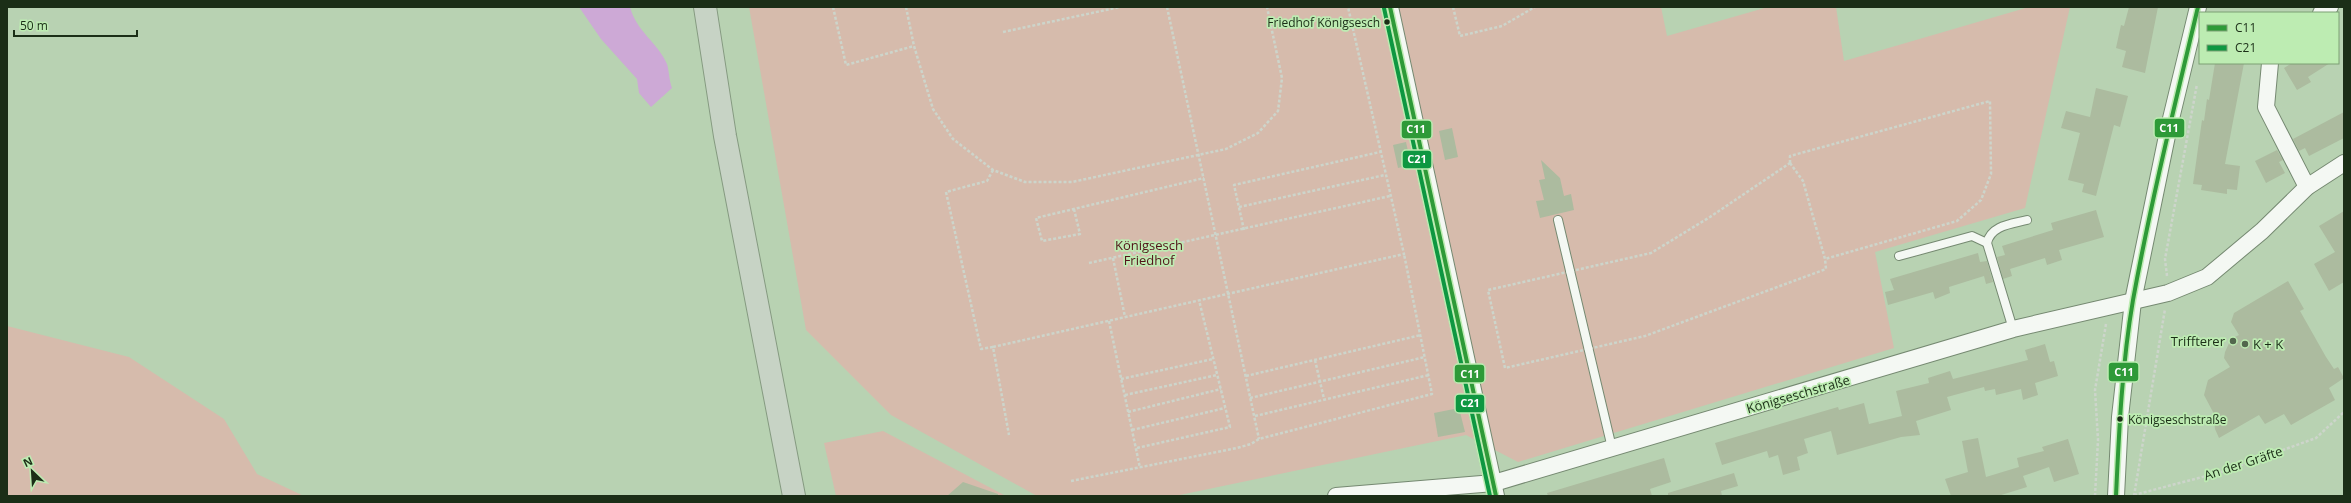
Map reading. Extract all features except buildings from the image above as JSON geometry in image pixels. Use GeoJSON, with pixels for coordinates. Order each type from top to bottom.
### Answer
{"type":"FeatureCollection","features":[{"type":"Feature","properties":{"kind":"highway"},"geometry":{"type":"LineString","coordinates":[[705,7],[725,136],[794,496]]}},
{"type":"Feature","properties":{"kind":"street"},"geometry":{"type":"LineString","coordinates":[[1390,7],[1495,489]]}},
{"type":"Feature","properties":{"kind":"street"},"geometry":{"type":"LineString","coordinates":[[2116,496],[2120,417],[2133,301],[2168,131],[2198,7]]}},
{"type":"Feature","properties":{"kind":"street"},"geometry":{"type":"LineString","coordinates":[[2270,64],[2266,107],[2307,187]]}},
{"type":"Feature","properties":{"kind":"street","name":"Königseschstraße"},"geometry":{"type":"LineString","coordinates":[[1336,496],[1495,489],[1612,448],[2014,329],[2168,293],[2207,278],[2262,231],[2307,187],[2344,163]]}},
{"type":"Feature","properties":{"kind":"lane"},"geometry":{"type":"LineString","coordinates":[[1558,220],[1612,448]]}},
{"type":"Feature","properties":{"kind":"lane"},"geometry":{"type":"LineString","coordinates":[[2014,329],[1987,243],[1988,238],[1999,228],[2027,220]]}},
{"type":"Feature","properties":{"kind":"lane"},"geometry":{"type":"LineString","coordinates":[[1900,256],[1972,236],[1987,243]]}},
{"type":"Feature","properties":{"kind":"path"},"geometry":{"type":"LineString","coordinates":[[833,7],[846,65],[914,46]]}},
{"type":"Feature","properties":{"kind":"path"},"geometry":{"type":"LineString","coordinates":[[906,7],[914,46],[933,109],[953,139],[993,170],[1025,182],[1072,182],[1226,149],[1258,133],[1278,111],[1282,78],[1267,7]]}},
{"type":"Feature","properties":{"kind":"path"},"geometry":{"type":"LineString","coordinates":[[1003,32],[1120,7]]}},
{"type":"Feature","properties":{"kind":"path"},"geometry":{"type":"LineString","coordinates":[[1167,7],[1200,155],[1258,439]]}},
{"type":"Feature","properties":{"kind":"path"},"geometry":{"type":"LineString","coordinates":[[1071,481],[1238,448],[1251,444],[1258,439],[1432,394],[1404,254],[1348,7]]}},
{"type":"Feature","properties":{"kind":"path"},"geometry":{"type":"LineString","coordinates":[[1453,7],[1460,36],[1502,26],[1535,7]]}},
{"type":"Feature","properties":{"kind":"path"},"geometry":{"type":"LineString","coordinates":[[1790,163],[1710,217],[1651,253],[1488,290],[1505,368],[1645,336],[1826,269],[1825,259],[1803,181],[1790,163],[1790,156],[1990,101],[1991,174],[1982,200],[1957,221],[1825,259]]}},
{"type":"Feature","properties":{"kind":"path"},"geometry":{"type":"LineString","coordinates":[[1244,230],[1234,185],[1380,152]]}},
{"type":"Feature","properties":{"kind":"path"},"geometry":{"type":"LineString","coordinates":[[993,170],[987,181],[946,192],[982,349],[1404,254]]}},
{"type":"Feature","properties":{"kind":"path"},"geometry":{"type":"LineString","coordinates":[[1239,207],[1386,175]]}},
{"type":"Feature","properties":{"kind":"path"},"geometry":{"type":"LineString","coordinates":[[1074,209],[1080,234],[1042,241],[1036,218],[1204,178]]}},
{"type":"Feature","properties":{"kind":"path"},"geometry":{"type":"LineString","coordinates":[[1089,264],[1390,196]]}},
{"type":"Feature","properties":{"kind":"path"},"geometry":{"type":"LineString","coordinates":[[1113,258],[1125,317]]}},
{"type":"Feature","properties":{"kind":"path"},"geometry":{"type":"LineString","coordinates":[[1137,448],[1230,427],[1199,300]]}},
{"type":"Feature","properties":{"kind":"path"},"geometry":{"type":"LineString","coordinates":[[2095,496],[2098,440],[2095,390],[2108,308]]}},
{"type":"Feature","properties":{"kind":"path"},"geometry":{"type":"LineString","coordinates":[[1109,321],[1121,379],[1126,395],[1128,412],[1137,448],[1140,468]]}},
{"type":"Feature","properties":{"kind":"path"},"geometry":{"type":"LineString","coordinates":[[1246,376],[1421,335]]}},
{"type":"Feature","properties":{"kind":"path"},"geometry":{"type":"LineString","coordinates":[[993,347],[1009,435]]}},
{"type":"Feature","properties":{"kind":"path"},"geometry":{"type":"LineString","coordinates":[[1250,398],[1425,357]]}},
{"type":"Feature","properties":{"kind":"path"},"geometry":{"type":"LineString","coordinates":[[1121,379],[1213,359]]}},
{"type":"Feature","properties":{"kind":"path"},"geometry":{"type":"LineString","coordinates":[[1316,360],[1324,399]]}},
{"type":"Feature","properties":{"kind":"path"},"geometry":{"type":"LineString","coordinates":[[1126,395],[1217,375]]}},
{"type":"Feature","properties":{"kind":"path"},"geometry":{"type":"LineString","coordinates":[[1254,416],[1429,375]]}},
{"type":"Feature","properties":{"kind":"path"},"geometry":{"type":"LineString","coordinates":[[1128,412],[1221,390]]}},
{"type":"Feature","properties":{"kind":"path"},"geometry":{"type":"LineString","coordinates":[[1132,430],[1225,408]]}},
{"type":"Feature","properties":{"kind":"path","name":"An der Gräfte"},"geometry":{"type":"LineString","coordinates":[[2132,496],[2225,471],[2316,438],[2344,412]]}},
{"type":"Feature","properties":{"kind":"green space","name":"Königsesch Friedhof"},"geometry":{"type":"Polygon","coordinates":[[[749,7],[1661,7],[1667,36],[1768,7],[1836,7],[1844,61],[2029,7],[2070,7],[2025,208],[1875,252],[1894,348],[1518,462],[1466,435],[1175,496],[1037,496],[891,415],[806,330],[749,7]]]}},
{"type":"Feature","properties":{"kind":"green space"},"geometry":{"type":"Polygon","coordinates":[[[7,326],[129,357],[224,419],[257,474],[304,496],[7,496],[7,326]]]}},
{"type":"Feature","properties":{"kind":"green space"},"geometry":{"type":"Polygon","coordinates":[[[883,431],[1006,496],[836,496],[824,443],[883,431]]]}},
{"type":"Feature","properties":{"kind":"shaded area"},"geometry":{"type":"Polygon","coordinates":[[[579,7],[630,7],[637,23],[667,64],[672,88],[651,107],[639,93],[637,79],[601,39],[579,7]]]}},
{"type":"Feature","properties":{"kind":"transit line","name":"C11"},"geometry":{"type":"LineString","coordinates":[[1390,7],[1496,496]]}},
{"type":"Feature","properties":{"kind":"transit line","name":"C11"},"geometry":{"type":"LineString","coordinates":[[2116,496],[2124,373],[2133,300],[2155,189],[2198,7]]}},
{"type":"Feature","properties":{"kind":"transit line","name":"C21"},"geometry":{"type":"LineString","coordinates":[[1384,8],[1490,496]]}},
{"type":"Feature","properties":{"kind":"place","name":"Friedhof Königsesch"},"geometry":{"type":"Point","coordinates":[1387,22]}},
{"type":"Feature","properties":{"kind":"place","name":"Triffterer"},"geometry":{"type":"Point","coordinates":[2233,341]}},
{"type":"Feature","properties":{"kind":"place","name":"K + K"},"geometry":{"type":"Point","coordinates":[2245,344]}},
{"type":"Feature","properties":{"kind":"place","name":"Königseschstraße"},"geometry":{"type":"Point","coordinates":[2120,419]}}]}
